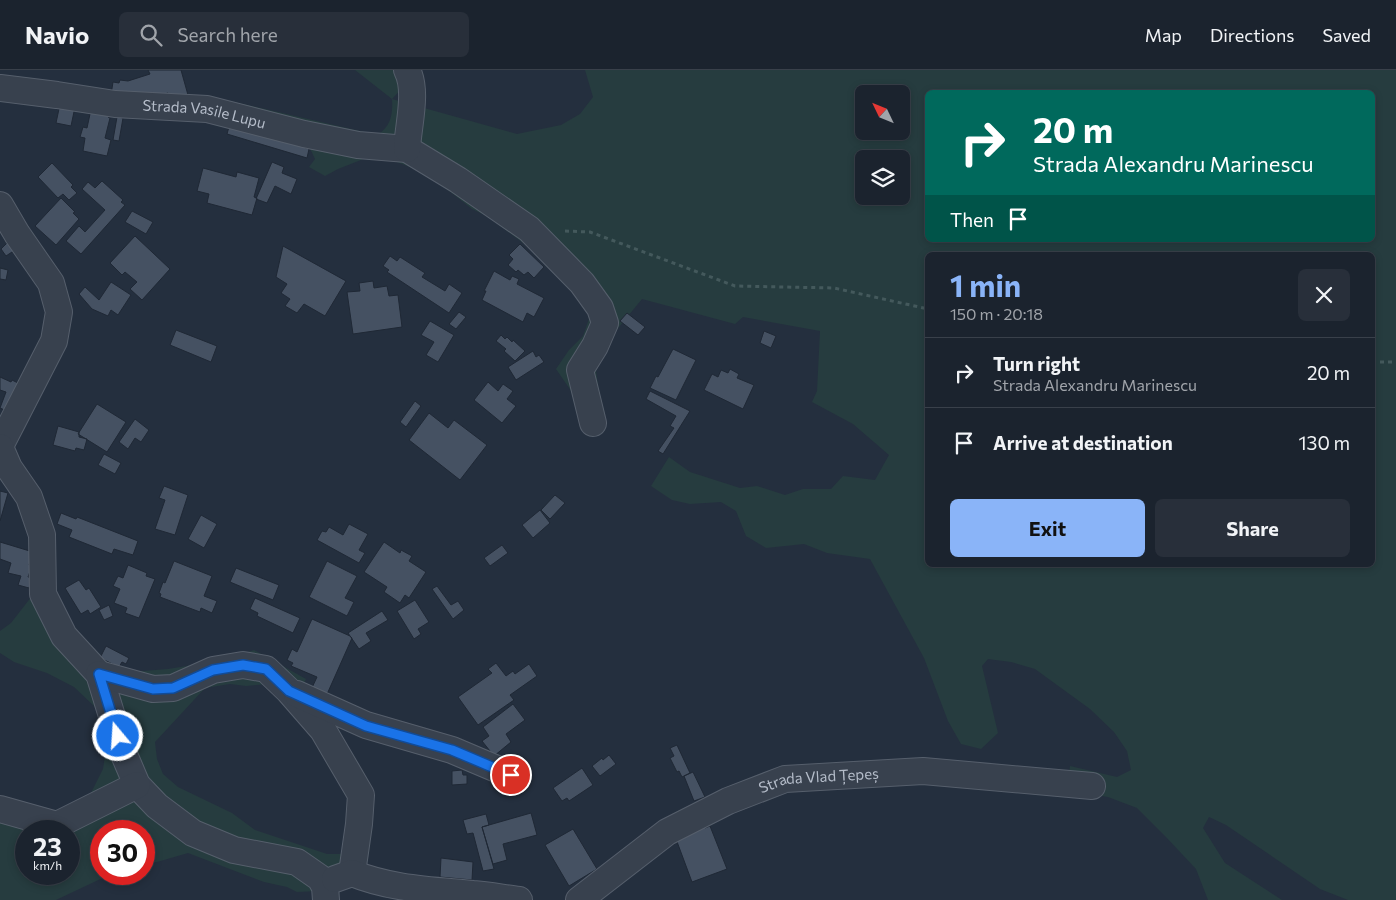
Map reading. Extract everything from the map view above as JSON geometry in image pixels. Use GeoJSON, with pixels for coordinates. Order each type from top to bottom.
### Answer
{"type":"FeatureCollection","features":[{"type":"Feature","properties":{"kind":"street"},"geometry":{"type":"LineString","coordinates":[[407,70],[411,77],[412,92],[407,149]]}},
{"type":"Feature","properties":{"kind":"street","name":"Strada Vasile Lupu"},"geometry":{"type":"LineString","coordinates":[[0,88],[57,94],[115,104],[207,109],[304,134],[358,145],[407,149],[458,180],[529,229],[582,283],[600,308],[605,323],[595,346],[580,370],[593,423]]}},
{"type":"Feature","properties":{"kind":"street"},"geometry":{"type":"LineString","coordinates":[[0,205],[17,234],[51,282],[59,312],[54,341],[0,447],[10,468],[29,497],[42,535],[43,594],[64,636],[99,674],[123,752],[136,785],[157,806],[193,833],[234,850],[297,862],[324,888],[335,879],[352,873],[370,880],[419,890],[475,894],[519,900]]}},
{"type":"Feature","properties":{"kind":"street"},"geometry":{"type":"LineString","coordinates":[[99,674],[153,689],[173,688],[213,670],[243,665],[266,669],[289,691],[323,730],[361,795],[352,873]]}},
{"type":"Feature","properties":{"kind":"street"},"geometry":{"type":"LineString","coordinates":[[289,691],[366,726],[452,750],[511,775]]}},
{"type":"Feature","properties":{"kind":"street","name":"Strada Vlad Țepeș"},"geometry":{"type":"LineString","coordinates":[[579,900],[667,832],[728,801],[785,779],[923,771],[1092,786]]}},
{"type":"Feature","properties":{"kind":"street"},"geometry":{"type":"LineString","coordinates":[[0,809],[58,825],[136,785]]}},
{"type":"Feature","properties":{"kind":"path"},"geometry":{"type":"LineString","coordinates":[[529,229],[590,232],[735,286],[834,288],[925,308]]}},
{"type":"Feature","properties":{"kind":"path"},"geometry":{"type":"LineString","coordinates":[[1375,362],[1396,362]]}},
{"type":"Feature","properties":{"kind":"green space"},"geometry":{"type":"Polygon","coordinates":[[[355,70],[419,70],[392,99],[355,70]]]}},
{"type":"Feature","properties":{"kind":"green space"},"geometry":{"type":"Polygon","coordinates":[[[585,70],[1396,70],[1396,900],[1348,900],[1320,889],[1226,825],[1209,817],[1203,828],[1225,863],[1282,900],[1208,900],[1196,869],[1137,808],[1108,797],[1067,790],[1070,766],[1117,777],[1131,770],[1127,751],[1114,732],[1090,709],[1035,669],[1011,662],[988,659],[982,666],[998,733],[981,749],[961,744],[948,721],[924,658],[870,559],[827,553],[804,544],[766,548],[746,536],[736,511],[721,502],[690,504],[672,500],[651,486],[669,457],[690,472],[740,488],[757,486],[785,495],[803,489],[831,489],[843,476],[875,480],[889,455],[853,424],[812,402],[817,391],[820,331],[743,317],[735,324],[642,299],[605,344],[596,371],[599,393],[578,401],[556,369],[569,350],[583,336],[591,313],[534,251],[487,216],[472,209],[428,174],[389,159],[366,158],[325,176],[309,167],[315,159],[308,144],[211,119],[221,99],[377,135],[382,132],[390,120],[392,99],[517,134],[561,125],[580,114],[593,97],[585,70]]]}},
{"type":"Feature","properties":{"kind":"green space"},"geometry":{"type":"Polygon","coordinates":[[[32,596],[59,612],[92,658],[130,672],[199,664],[254,650],[306,679],[294,708],[267,684],[246,686],[230,684],[205,688],[155,742],[157,759],[163,774],[178,787],[232,813],[255,830],[327,854],[343,854],[363,872],[443,900],[399,900],[397,895],[339,886],[318,891],[297,892],[287,887],[264,882],[188,853],[155,862],[155,820],[90,820],[90,884],[56,900],[0,900],[0,801],[63,814],[87,801],[103,769],[109,730],[94,706],[74,687],[47,673],[14,662],[0,653],[0,631],[11,623],[32,596]]]}},
{"type":"Feature","properties":{"kind":"building"},"geometry":{"type":"Polygon","coordinates":[[[148,70],[181,70],[188,95],[169,100],[168,93],[143,100],[111,95],[113,82],[119,83],[120,80],[128,81],[150,74],[148,70]]]}},
{"type":"Feature","properties":{"kind":"building"},"geometry":{"type":"Polygon","coordinates":[[[60,104],[75,107],[71,126],[56,123],[60,104]]]}},
{"type":"Feature","properties":{"kind":"building"},"geometry":{"type":"Polygon","coordinates":[[[86,112],[109,113],[108,117],[110,118],[105,138],[111,140],[107,156],[83,151],[85,138],[80,137],[83,127],[87,128],[90,114],[86,112]]]}},
{"type":"Feature","properties":{"kind":"building"},"geometry":{"type":"Polygon","coordinates":[[[117,117],[123,118],[119,141],[113,140],[117,117]]]}},
{"type":"Feature","properties":{"kind":"building"},"geometry":{"type":"Polygon","coordinates":[[[230,123],[309,149],[307,158],[227,134],[230,123]]]}},
{"type":"Feature","properties":{"kind":"building"},"geometry":{"type":"Polygon","coordinates":[[[272,162],[284,167],[282,173],[297,179],[291,194],[275,186],[267,203],[256,199],[272,162]]]}},
{"type":"Feature","properties":{"kind":"building"},"geometry":{"type":"Polygon","coordinates":[[[52,163],[73,185],[71,187],[77,193],[69,200],[63,194],[58,198],[38,177],[52,163]]]}},
{"type":"Feature","properties":{"kind":"building"},"geometry":{"type":"Polygon","coordinates":[[[203,168],[236,177],[237,172],[259,178],[254,197],[257,198],[252,215],[207,203],[209,194],[197,191],[203,168]]]}},
{"type":"Feature","properties":{"kind":"building"},"geometry":{"type":"Polygon","coordinates":[[[102,181],[123,200],[121,202],[125,205],[81,254],[66,241],[79,226],[85,232],[105,210],[82,189],[88,182],[95,188],[102,181]]]}},
{"type":"Feature","properties":{"kind":"building"},"geometry":{"type":"Polygon","coordinates":[[[61,198],[75,212],[73,213],[79,219],[56,245],[35,226],[61,198]]]}},
{"type":"Feature","properties":{"kind":"building"},"geometry":{"type":"Polygon","coordinates":[[[132,211],[153,222],[146,234],[125,222],[132,211]]]}},
{"type":"Feature","properties":{"kind":"building"},"geometry":{"type":"Polygon","coordinates":[[[135,236],[170,269],[142,300],[130,289],[137,282],[125,272],[122,275],[110,263],[135,236]]]}},
{"type":"Feature","properties":{"kind":"building"},"geometry":{"type":"Polygon","coordinates":[[[8,242],[18,248],[6,256],[1,249],[8,242]]]}},
{"type":"Feature","properties":{"kind":"building"},"geometry":{"type":"Polygon","coordinates":[[[520,244],[544,267],[534,278],[528,272],[524,275],[518,270],[516,272],[508,265],[513,259],[509,255],[520,244]]]}},
{"type":"Feature","properties":{"kind":"building"},"geometry":{"type":"Polygon","coordinates":[[[283,246],[346,281],[325,316],[304,304],[297,313],[285,306],[290,299],[281,293],[287,284],[276,277],[283,246]]]}},
{"type":"Feature","properties":{"kind":"building"},"geometry":{"type":"Polygon","coordinates":[[[390,256],[397,261],[400,257],[425,273],[422,277],[445,291],[449,284],[462,293],[449,313],[387,272],[389,270],[383,266],[390,256]]]}},
{"type":"Feature","properties":{"kind":"building"},"geometry":{"type":"Polygon","coordinates":[[[0,268],[8,270],[6,280],[0,279],[0,268]]]}},
{"type":"Feature","properties":{"kind":"building"},"geometry":{"type":"Polygon","coordinates":[[[494,271],[510,280],[512,276],[519,279],[517,284],[544,298],[534,317],[527,313],[523,322],[482,300],[486,291],[484,291],[494,271]]]}},
{"type":"Feature","properties":{"kind":"building"},"geometry":{"type":"Polygon","coordinates":[[[373,281],[374,288],[387,286],[389,296],[398,295],[402,327],[353,334],[347,292],[360,291],[359,283],[373,281]]]}},
{"type":"Feature","properties":{"kind":"building"},"geometry":{"type":"Polygon","coordinates":[[[111,282],[131,295],[118,315],[111,310],[108,316],[92,309],[79,294],[85,287],[99,300],[111,282]]]}},
{"type":"Feature","properties":{"kind":"building"},"geometry":{"type":"Polygon","coordinates":[[[459,312],[466,317],[456,329],[449,324],[459,312]]]}},
{"type":"Feature","properties":{"kind":"building"},"geometry":{"type":"Polygon","coordinates":[[[627,313],[645,327],[638,335],[620,321],[627,313]]]}},
{"type":"Feature","properties":{"kind":"building"},"geometry":{"type":"Polygon","coordinates":[[[430,321],[454,335],[438,362],[426,355],[434,342],[421,335],[430,321]]]}},
{"type":"Feature","properties":{"kind":"building"},"geometry":{"type":"Polygon","coordinates":[[[176,330],[217,346],[211,362],[170,345],[176,330]]]}},
{"type":"Feature","properties":{"kind":"building"},"geometry":{"type":"Polygon","coordinates":[[[764,331],[776,336],[771,348],[760,343],[764,331]]]}},
{"type":"Feature","properties":{"kind":"building"},"geometry":{"type":"Polygon","coordinates":[[[501,335],[505,339],[507,337],[512,342],[513,340],[525,351],[515,361],[504,351],[506,349],[496,341],[501,335]]]}},
{"type":"Feature","properties":{"kind":"building"},"geometry":{"type":"Polygon","coordinates":[[[673,349],[696,360],[676,400],[650,388],[673,349]]]}},
{"type":"Feature","properties":{"kind":"building"},"geometry":{"type":"Polygon","coordinates":[[[533,351],[536,357],[539,355],[544,362],[516,380],[508,367],[533,351]]]}},
{"type":"Feature","properties":{"kind":"building"},"geometry":{"type":"Polygon","coordinates":[[[730,369],[739,374],[737,378],[754,385],[743,409],[704,390],[712,374],[718,377],[721,370],[728,373],[730,369]]]}},
{"type":"Feature","properties":{"kind":"building"},"geometry":{"type":"Polygon","coordinates":[[[0,377],[20,384],[7,411],[0,408],[6,392],[0,390],[0,377]]]}},
{"type":"Feature","properties":{"kind":"building"},"geometry":{"type":"Polygon","coordinates":[[[488,382],[498,391],[503,384],[513,391],[507,399],[516,406],[502,423],[474,400],[488,382]]]}},
{"type":"Feature","properties":{"kind":"building"},"geometry":{"type":"Polygon","coordinates":[[[650,391],[690,411],[663,454],[658,451],[674,428],[670,426],[676,416],[646,399],[650,391]]]}},
{"type":"Feature","properties":{"kind":"building"},"geometry":{"type":"Polygon","coordinates":[[[415,401],[421,406],[406,427],[400,422],[415,401]]]}},
{"type":"Feature","properties":{"kind":"building"},"geometry":{"type":"Polygon","coordinates":[[[97,404],[126,422],[107,452],[78,434],[97,404]]]}},
{"type":"Feature","properties":{"kind":"building"},"geometry":{"type":"Polygon","coordinates":[[[429,413],[448,428],[454,420],[487,445],[460,480],[409,440],[429,413]]]}},
{"type":"Feature","properties":{"kind":"building"},"geometry":{"type":"Polygon","coordinates":[[[135,419],[149,430],[141,442],[135,438],[128,449],[119,442],[135,419]]]}},
{"type":"Feature","properties":{"kind":"building"},"geometry":{"type":"Polygon","coordinates":[[[58,426],[79,432],[79,437],[87,439],[84,450],[76,448],[75,451],[53,445],[58,426]]]}},
{"type":"Feature","properties":{"kind":"building"},"geometry":{"type":"Polygon","coordinates":[[[104,454],[121,463],[115,474],[98,465],[104,454]]]}},
{"type":"Feature","properties":{"kind":"building"},"geometry":{"type":"Polygon","coordinates":[[[164,486],[188,495],[175,535],[155,529],[165,500],[159,498],[164,486]]]}},
{"type":"Feature","properties":{"kind":"building"},"geometry":{"type":"Polygon","coordinates":[[[0,491],[8,493],[0,521],[0,491]]]}},
{"type":"Feature","properties":{"kind":"building"},"geometry":{"type":"Polygon","coordinates":[[[555,495],[565,503],[550,519],[541,510],[555,495]]]}},
{"type":"Feature","properties":{"kind":"building"},"geometry":{"type":"Polygon","coordinates":[[[540,510],[550,523],[533,538],[522,525],[540,510]]]}},
{"type":"Feature","properties":{"kind":"building"},"geometry":{"type":"Polygon","coordinates":[[[61,513],[76,519],[77,517],[138,541],[133,555],[114,549],[112,554],[69,537],[72,530],[57,524],[61,513]]]}},
{"type":"Feature","properties":{"kind":"building"},"geometry":{"type":"Polygon","coordinates":[[[201,515],[217,524],[204,548],[188,539],[201,515]]]}},
{"type":"Feature","properties":{"kind":"building"},"geometry":{"type":"Polygon","coordinates":[[[349,524],[368,534],[359,550],[365,553],[359,563],[317,540],[322,531],[326,532],[329,527],[343,535],[349,524]]]}},
{"type":"Feature","properties":{"kind":"building"},"geometry":{"type":"Polygon","coordinates":[[[0,542],[33,552],[29,565],[32,565],[28,577],[32,578],[29,588],[18,585],[21,576],[8,573],[11,563],[0,559],[0,542]]]}},
{"type":"Feature","properties":{"kind":"building"},"geometry":{"type":"Polygon","coordinates":[[[384,542],[400,553],[401,550],[412,556],[409,561],[426,572],[409,598],[405,595],[400,603],[384,592],[387,587],[364,572],[384,542]]]}},
{"type":"Feature","properties":{"kind":"building"},"geometry":{"type":"Polygon","coordinates":[[[502,545],[508,553],[490,566],[484,558],[502,545]]]}},
{"type":"Feature","properties":{"kind":"building"},"geometry":{"type":"Polygon","coordinates":[[[174,561],[212,576],[204,596],[217,601],[212,613],[201,608],[200,612],[160,597],[161,594],[159,593],[163,582],[165,583],[174,561]]]}},
{"type":"Feature","properties":{"kind":"building"},"geometry":{"type":"Polygon","coordinates":[[[327,561],[357,576],[345,598],[354,602],[347,616],[309,597],[327,561]]]}},
{"type":"Feature","properties":{"kind":"building"},"geometry":{"type":"Polygon","coordinates":[[[128,565],[147,573],[146,576],[155,579],[139,618],[125,613],[127,608],[114,603],[120,589],[113,586],[118,576],[123,578],[128,565]]]}},
{"type":"Feature","properties":{"kind":"building"},"geometry":{"type":"Polygon","coordinates":[[[236,568],[279,585],[273,600],[230,582],[236,568]]]}},
{"type":"Feature","properties":{"kind":"building"},"geometry":{"type":"Polygon","coordinates":[[[79,580],[86,590],[89,588],[101,607],[90,614],[88,610],[81,614],[65,588],[79,580]]]}},
{"type":"Feature","properties":{"kind":"building"},"geometry":{"type":"Polygon","coordinates":[[[437,586],[451,605],[458,601],[464,610],[453,619],[432,589],[437,586]]]}},
{"type":"Feature","properties":{"kind":"building"},"geometry":{"type":"Polygon","coordinates":[[[255,598],[300,618],[293,633],[257,616],[258,613],[250,609],[255,598]]]}},
{"type":"Feature","properties":{"kind":"building"},"geometry":{"type":"Polygon","coordinates":[[[415,600],[429,622],[418,629],[421,634],[414,639],[397,611],[415,600]]]}},
{"type":"Feature","properties":{"kind":"building"},"geometry":{"type":"Polygon","coordinates":[[[109,605],[113,616],[104,620],[99,610],[109,605]]]}},
{"type":"Feature","properties":{"kind":"building"},"geometry":{"type":"Polygon","coordinates":[[[382,611],[388,620],[366,633],[371,641],[359,649],[348,633],[382,611]]]}},
{"type":"Feature","properties":{"kind":"building"},"geometry":{"type":"Polygon","coordinates":[[[312,619],[352,638],[324,701],[309,694],[317,677],[291,666],[293,663],[287,660],[292,649],[297,652],[312,619]]]}},
{"type":"Feature","properties":{"kind":"building"},"geometry":{"type":"Polygon","coordinates":[[[106,646],[129,658],[126,664],[122,662],[119,667],[100,658],[106,646]]]}},
{"type":"Feature","properties":{"kind":"building"},"geometry":{"type":"Polygon","coordinates":[[[496,663],[506,676],[513,671],[515,674],[529,664],[537,676],[510,695],[514,700],[478,725],[458,697],[492,673],[488,669],[496,663]]]}},
{"type":"Feature","properties":{"kind":"building"},"geometry":{"type":"Polygon","coordinates":[[[513,704],[525,720],[506,734],[511,742],[494,756],[482,741],[489,736],[483,727],[513,704]]]}},
{"type":"Feature","properties":{"kind":"building"},"geometry":{"type":"Polygon","coordinates":[[[677,745],[690,773],[682,777],[679,771],[677,772],[670,758],[674,756],[670,748],[677,745]]]}},
{"type":"Feature","properties":{"kind":"building"},"geometry":{"type":"Polygon","coordinates":[[[609,755],[616,764],[600,776],[592,766],[609,755]]]}},
{"type":"Feature","properties":{"kind":"building"},"geometry":{"type":"Polygon","coordinates":[[[582,768],[593,785],[569,801],[567,798],[562,801],[553,788],[582,768]]]}},
{"type":"Feature","properties":{"kind":"building"},"geometry":{"type":"Polygon","coordinates":[[[462,770],[463,775],[467,775],[467,784],[452,785],[452,771],[462,770]]]}},
{"type":"Feature","properties":{"kind":"building"},"geometry":{"type":"Polygon","coordinates":[[[693,772],[705,797],[694,801],[684,776],[693,772]]]}},
{"type":"Feature","properties":{"kind":"building"},"geometry":{"type":"Polygon","coordinates":[[[531,813],[537,835],[503,844],[507,860],[493,864],[482,827],[531,813]]]}},
{"type":"Feature","properties":{"kind":"building"},"geometry":{"type":"Polygon","coordinates":[[[486,814],[489,825],[482,827],[494,869],[483,871],[473,833],[467,834],[463,820],[486,814]]]}},
{"type":"Feature","properties":{"kind":"building"},"geometry":{"type":"Polygon","coordinates":[[[702,820],[705,828],[710,826],[727,869],[692,882],[676,839],[702,820]]]}},
{"type":"Feature","properties":{"kind":"building"},"geometry":{"type":"Polygon","coordinates":[[[573,829],[597,869],[569,886],[545,845],[573,829]]]}},
{"type":"Feature","properties":{"kind":"building"},"geometry":{"type":"Polygon","coordinates":[[[441,858],[473,862],[472,880],[440,877],[441,858]]]}},
{"type":"Feature","properties":{"kind":"route"},"geometry":{"type":"LineString","coordinates":[[118,736],[99,674],[153,689],[173,688],[213,670],[243,665],[266,669],[289,691],[366,726],[452,750],[511,775]]}}]}
